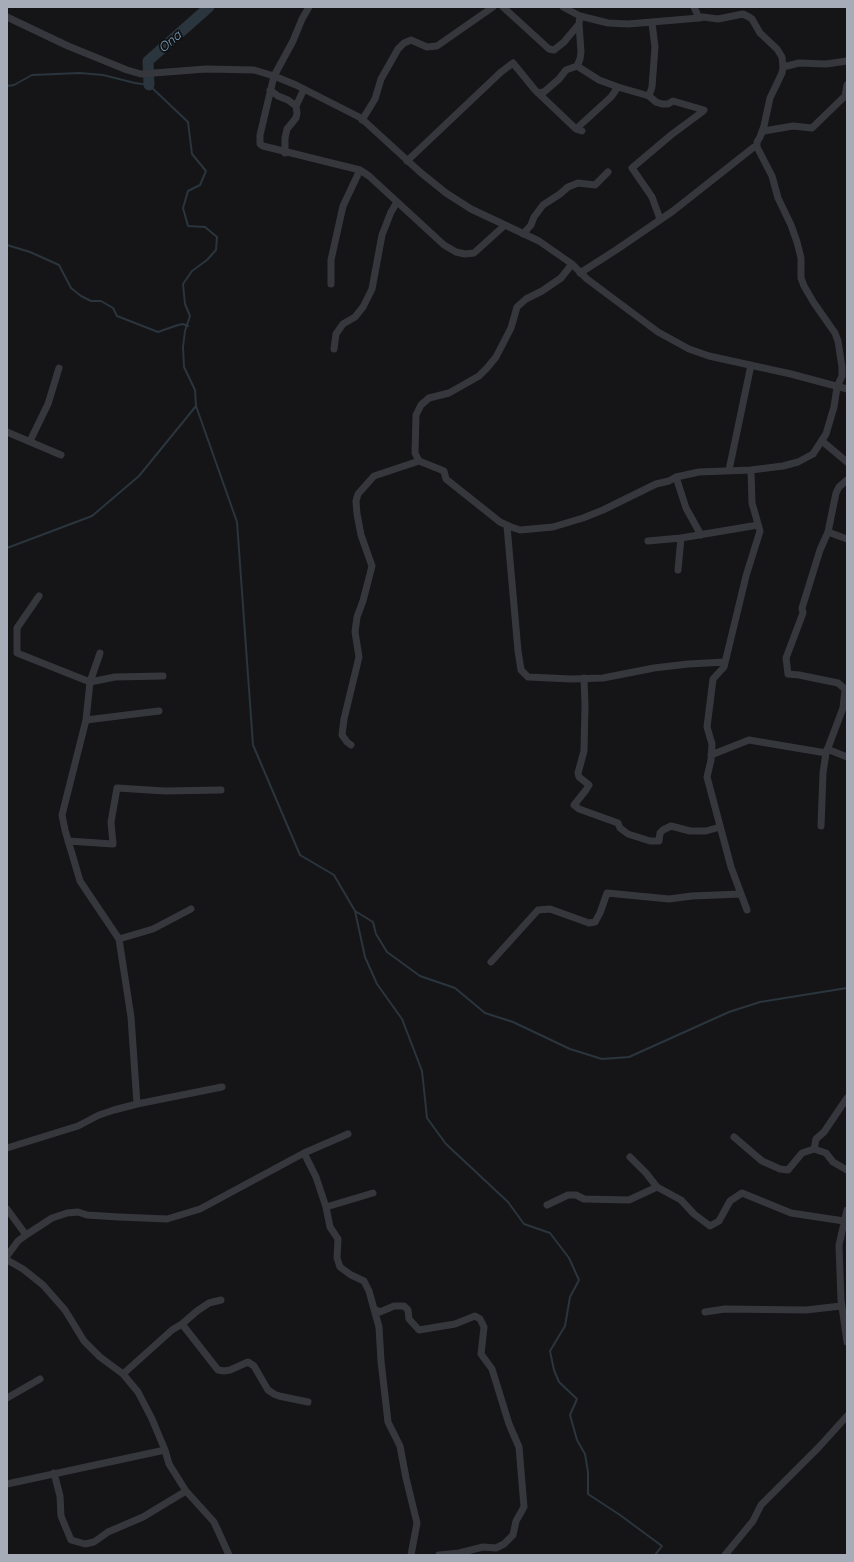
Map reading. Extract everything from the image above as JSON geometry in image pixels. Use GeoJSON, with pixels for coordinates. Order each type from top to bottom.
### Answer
{"type":"FeatureCollection","features":[{"type":"Feature","properties":{"kind":"street"},"geometry":{"type":"LineString","coordinates":[[309,7],[274,76],[260,135],[260,144],[285,153],[360,170],[369,176],[444,245],[456,252],[465,254],[474,253],[505,225]]}},
{"type":"Feature","properties":{"kind":"street"},"geometry":{"type":"LineString","coordinates":[[362,120],[375,99],[381,79],[398,49],[404,43],[411,40],[427,47],[437,46],[494,7]]}},
{"type":"Feature","properties":{"kind":"street"},"geometry":{"type":"LineString","coordinates":[[503,7],[549,49],[554,50],[564,42],[579,24]]}},
{"type":"Feature","properties":{"kind":"street"},"geometry":{"type":"LineString","coordinates":[[351,745],[342,735],[344,719],[358,657],[355,632],[357,616],[363,601],[372,566],[361,535],[356,501],[358,494],[374,476],[419,461],[444,471],[446,479],[507,526],[520,530],[553,527],[603,510],[656,484],[669,481],[676,477],[699,472],[751,470],[798,462],[813,454],[822,441],[830,420],[837,387],[842,376],[838,341],[831,326],[814,303],[804,286],[801,278],[801,258],[798,242],[778,198],[772,176],[757,147],[757,142],[762,133],[769,107],[770,98],[783,67],[780,53],[763,37],[749,17],[743,14],[718,19],[703,17],[652,23],[628,24],[608,23],[580,16],[563,7]]}},
{"type":"Feature","properties":{"kind":"street"},"geometry":{"type":"LineString","coordinates":[[694,7],[699,18]]}},
{"type":"Feature","properties":{"kind":"street"},"geometry":{"type":"LineString","coordinates":[[578,66],[581,52],[579,24],[580,16]]}},
{"type":"Feature","properties":{"kind":"street"},"geometry":{"type":"LineString","coordinates":[[7,17],[68,46],[127,70],[141,74],[157,74],[206,69],[254,70],[274,76],[304,89],[349,111],[362,120],[446,193],[471,209],[539,241],[572,264],[593,284],[658,332],[689,348],[709,356],[791,374],[847,389]]}},
{"type":"Feature","properties":{"kind":"street"},"geometry":{"type":"LineString","coordinates":[[649,96],[652,87],[655,47],[652,23]]}},
{"type":"Feature","properties":{"kind":"street"},"geometry":{"type":"LineString","coordinates":[[783,67],[799,63],[826,64],[847,61]]}},
{"type":"Feature","properties":{"kind":"street"},"geometry":{"type":"LineString","coordinates":[[408,161],[501,72],[513,63],[538,93],[579,130],[618,87]]}},
{"type":"Feature","properties":{"kind":"street"},"geometry":{"type":"LineString","coordinates":[[578,66],[599,80],[649,96],[656,102],[668,104],[673,101],[704,110],[671,135],[632,168],[652,197],[660,219]]}},
{"type":"Feature","properties":{"kind":"street"},"geometry":{"type":"LineString","coordinates":[[538,93],[544,92],[559,79],[566,70],[578,66]]}},
{"type":"Feature","properties":{"kind":"street"},"geometry":{"type":"LineString","coordinates":[[762,133],[764,131],[793,126],[812,128],[845,96],[847,85]]}},
{"type":"Feature","properties":{"kind":"street"},"geometry":{"type":"LineString","coordinates":[[285,153],[287,128],[297,116],[296,106],[304,89]]}},
{"type":"Feature","properties":{"kind":"street"},"geometry":{"type":"LineString","coordinates":[[270,90],[296,106]]}},
{"type":"Feature","properties":{"kind":"street"},"geometry":{"type":"LineString","coordinates":[[580,273],[679,206],[754,147],[757,147]]}},
{"type":"Feature","properties":{"kind":"street"},"geometry":{"type":"LineString","coordinates":[[330,284],[330,260],[343,206],[360,170]]}},
{"type":"Feature","properties":{"kind":"street"},"geometry":{"type":"LineString","coordinates":[[523,234],[531,225],[534,217],[543,205],[568,187],[578,183],[595,185],[608,172]]}},
{"type":"Feature","properties":{"kind":"street"},"geometry":{"type":"LineString","coordinates":[[334,349],[336,334],[343,324],[355,317],[363,307],[372,289],[382,235],[390,212],[397,202]]}},
{"type":"Feature","properties":{"kind":"street"},"geometry":{"type":"LineString","coordinates":[[419,461],[415,453],[416,415],[421,405],[429,398],[449,393],[479,376],[496,357],[511,328],[517,307],[526,299],[542,291],[561,278],[572,264]]}},
{"type":"Feature","properties":{"kind":"street"},"geometry":{"type":"LineString","coordinates":[[729,470],[751,365]]}},
{"type":"Feature","properties":{"kind":"street"},"geometry":{"type":"LineString","coordinates":[[30,441],[48,404],[59,368]]}},
{"type":"Feature","properties":{"kind":"street"},"geometry":{"type":"LineString","coordinates":[[7,432],[61,455]]}},
{"type":"Feature","properties":{"kind":"street"},"geometry":{"type":"LineString","coordinates":[[822,441],[847,462]]}},
{"type":"Feature","properties":{"kind":"street"},"geometry":{"type":"LineString","coordinates":[[747,910],[731,867],[707,777],[712,744],[707,727],[713,679],[724,668],[746,576],[760,531],[752,503],[751,470]]}},
{"type":"Feature","properties":{"kind":"street"},"geometry":{"type":"LineString","coordinates":[[676,477],[686,508],[701,535]]}},
{"type":"Feature","properties":{"kind":"street"},"geometry":{"type":"LineString","coordinates":[[821,826],[823,773],[827,751],[843,708],[845,689],[838,683],[800,674],[788,674],[786,658],[803,613],[802,608],[820,550],[828,532],[838,490],[847,480]]}},
{"type":"Feature","properties":{"kind":"street"},"geometry":{"type":"LineString","coordinates":[[648,541],[681,538],[758,525]]}},
{"type":"Feature","properties":{"kind":"street"},"geometry":{"type":"LineString","coordinates":[[507,526],[518,651],[522,670],[528,677],[603,678],[654,668],[725,662]]}},
{"type":"Feature","properties":{"kind":"street"},"geometry":{"type":"LineString","coordinates":[[828,532],[847,539]]}},
{"type":"Feature","properties":{"kind":"street"},"geometry":{"type":"LineString","coordinates":[[678,570],[681,538]]}},
{"type":"Feature","properties":{"kind":"street"},"geometry":{"type":"LineString","coordinates":[[39,596],[17,628],[17,653],[90,682],[115,676],[163,676]]}},
{"type":"Feature","properties":{"kind":"street"},"geometry":{"type":"LineString","coordinates":[[100,653],[90,682],[86,720],[62,815],[80,881],[119,939],[131,1017],[137,1104]]}},
{"type":"Feature","properties":{"kind":"street"},"geometry":{"type":"LineString","coordinates":[[584,678],[585,737],[584,752],[578,773],[579,777],[589,785],[574,805],[578,808],[618,823],[620,828],[628,834],[650,840],[659,841],[660,833],[671,826],[690,831],[706,831],[720,826]]}},
{"type":"Feature","properties":{"kind":"street"},"geometry":{"type":"LineString","coordinates":[[86,720],[159,711]]}},
{"type":"Feature","properties":{"kind":"street"},"geometry":{"type":"LineString","coordinates":[[711,755],[749,740],[827,751],[847,757]]}},
{"type":"Feature","properties":{"kind":"street"},"geometry":{"type":"LineString","coordinates":[[68,841],[113,844],[111,822],[117,788],[165,791],[221,790]]}},
{"type":"Feature","properties":{"kind":"street"},"geometry":{"type":"LineString","coordinates":[[491,962],[538,910],[550,909],[589,923],[594,922],[600,913],[607,893],[669,899],[692,896],[741,894]]}},
{"type":"Feature","properties":{"kind":"street"},"geometry":{"type":"LineString","coordinates":[[119,939],[154,929],[191,909]]}},
{"type":"Feature","properties":{"kind":"street"},"geometry":{"type":"LineString","coordinates":[[7,1148],[78,1126],[100,1115],[137,1104],[222,1087]]}},
{"type":"Feature","properties":{"kind":"street"},"geometry":{"type":"LineString","coordinates":[[814,1148],[816,1139],[824,1132],[847,1098]]}},
{"type":"Feature","properties":{"kind":"street"},"geometry":{"type":"LineString","coordinates":[[229,1555],[214,1522],[186,1491],[169,1464],[165,1450],[152,1419],[138,1392],[123,1374],[100,1358],[84,1341],[65,1310],[43,1285],[23,1269],[8,1260],[18,1241],[52,1218],[67,1213],[78,1212],[87,1215],[167,1220],[200,1209],[304,1154],[348,1134]]}},
{"type":"Feature","properties":{"kind":"street"},"geometry":{"type":"LineString","coordinates":[[734,1137],[762,1161],[780,1169],[788,1170],[802,1153],[814,1148],[826,1153],[833,1162],[847,1170]]}},
{"type":"Feature","properties":{"kind":"street"},"geometry":{"type":"LineString","coordinates":[[304,1154],[316,1176],[326,1207],[330,1227],[338,1239],[337,1258],[340,1267],[364,1281],[369,1291],[379,1327],[380,1361],[388,1422],[400,1446],[417,1523],[411,1555]]}},
{"type":"Feature","properties":{"kind":"street"},"geometry":{"type":"LineString","coordinates":[[630,1157],[657,1187],[681,1200],[694,1214],[710,1226],[719,1221],[730,1202],[742,1193],[790,1213],[844,1221]]}},
{"type":"Feature","properties":{"kind":"street"},"geometry":{"type":"LineString","coordinates":[[547,1204],[568,1195],[576,1195],[584,1199],[629,1200],[657,1187]]}},
{"type":"Feature","properties":{"kind":"street"},"geometry":{"type":"LineString","coordinates":[[326,1207],[373,1193]]}},
{"type":"Feature","properties":{"kind":"street"},"geometry":{"type":"LineString","coordinates":[[7,1209],[26,1235]]}},
{"type":"Feature","properties":{"kind":"street"},"geometry":{"type":"LineString","coordinates":[[847,1210],[839,1245],[841,1306],[847,1342]]}},
{"type":"Feature","properties":{"kind":"street"},"geometry":{"type":"LineString","coordinates":[[123,1374],[172,1330],[182,1324],[197,1311],[209,1303],[221,1300]]}},
{"type":"Feature","properties":{"kind":"street"},"geometry":{"type":"LineString","coordinates":[[374,1309],[380,1312],[394,1306],[404,1306],[408,1310],[409,1319],[419,1330],[456,1324],[474,1316],[480,1320],[484,1327],[481,1354],[492,1369],[509,1424],[519,1447],[524,1507],[516,1521],[513,1535],[504,1544],[496,1548],[483,1547],[459,1553],[439,1555]]}},
{"type":"Feature","properties":{"kind":"street"},"geometry":{"type":"LineString","coordinates":[[705,1312],[725,1309],[806,1310],[841,1306]]}},
{"type":"Feature","properties":{"kind":"street"},"geometry":{"type":"LineString","coordinates":[[182,1324],[218,1370],[230,1370],[248,1362],[254,1366],[268,1390],[279,1396],[308,1402]]}},
{"type":"Feature","properties":{"kind":"street"},"geometry":{"type":"LineString","coordinates":[[7,1398],[40,1379]]}},
{"type":"Feature","properties":{"kind":"street"},"geometry":{"type":"LineString","coordinates":[[726,1555],[753,1521],[761,1505],[819,1447],[847,1416]]}},
{"type":"Feature","properties":{"kind":"street"},"geometry":{"type":"LineString","coordinates":[[7,1484],[165,1450]]}},
{"type":"Feature","properties":{"kind":"street"},"geometry":{"type":"LineString","coordinates":[[54,1473],[60,1496],[61,1516],[71,1540],[86,1544],[94,1542],[108,1532],[144,1517],[186,1491]]}},
{"type":"Feature","properties":{"kind":"waterway","name":"Ona"},"geometry":{"type":"LineString","coordinates":[[149,85],[148,61],[209,7]]}},
{"type":"Feature","properties":{"kind":"waterway"},"geometry":{"type":"LineString","coordinates":[[7,86],[14,85],[32,75],[80,73],[103,75],[149,85],[188,122],[192,154],[206,171],[200,185],[188,191],[183,208],[188,226],[205,227],[217,237],[216,250],[207,260],[192,271],[183,284],[185,304],[190,316],[185,331],[183,347],[184,367],[195,390],[196,406],[237,522],[253,745],[300,855],[334,875],[355,911],[365,957],[377,984],[402,1019],[422,1071],[427,1118],[446,1144],[508,1202],[524,1224],[550,1233],[569,1258],[579,1280],[570,1297],[565,1326],[550,1351],[554,1370],[559,1382],[577,1399],[570,1415],[577,1440],[585,1454],[588,1472],[588,1494],[620,1515],[662,1546],[655,1555]]}},
{"type":"Feature","properties":{"kind":"waterway"},"geometry":{"type":"LineString","coordinates":[[7,245],[30,252],[59,265],[71,288],[81,296],[91,301],[101,301],[113,308],[117,316],[158,332],[178,325],[183,324],[188,326]]}},
{"type":"Feature","properties":{"kind":"waterway"},"geometry":{"type":"LineString","coordinates":[[7,548],[92,516],[139,476],[196,406]]}},
{"type":"Feature","properties":{"kind":"waterway"},"geometry":{"type":"LineString","coordinates":[[355,911],[373,922],[376,934],[387,952],[420,976],[455,988],[485,1013],[513,1022],[570,1049],[602,1059],[629,1057],[729,1012],[760,1002],[847,988]]}}]}
